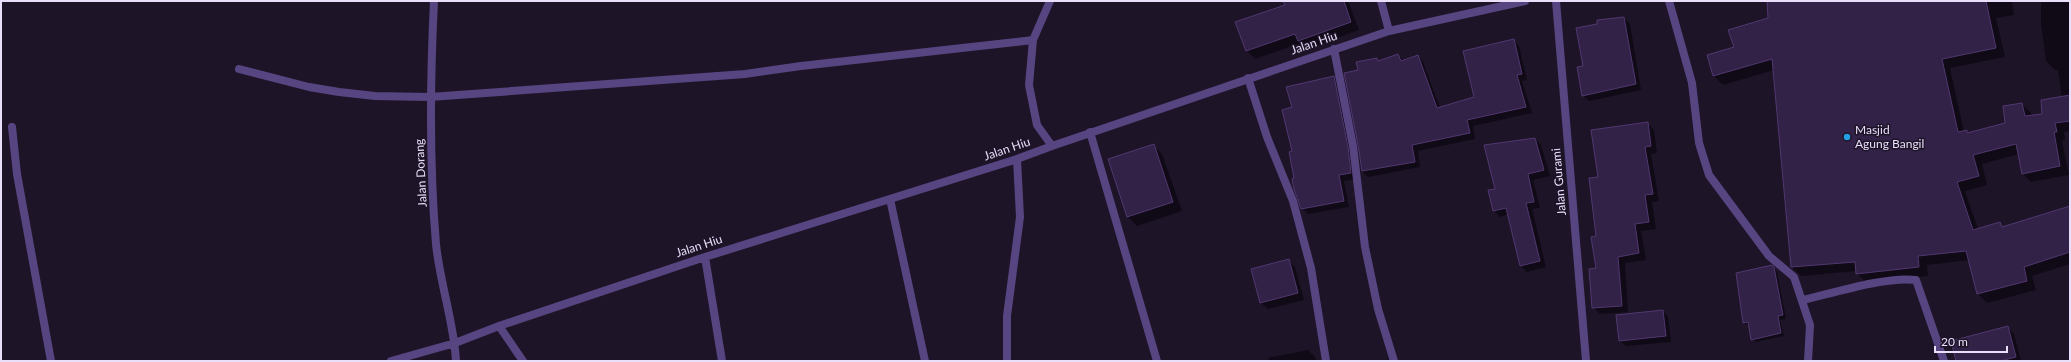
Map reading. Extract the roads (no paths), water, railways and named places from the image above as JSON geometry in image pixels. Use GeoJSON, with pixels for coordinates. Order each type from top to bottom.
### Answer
{"type":"FeatureCollection","features":[{"type":"Feature","properties":{"kind":"street","name":"Jalan Dorang"},"geometry":{"type":"LineString","coordinates":[[434,1],[430,97],[436,245],[455,343],[456,361]]}},
{"type":"Feature","properties":{"kind":"street"},"geometry":{"type":"LineString","coordinates":[[1050,1],[1033,40],[1030,85],[1037,125],[1052,146]]}},
{"type":"Feature","properties":{"kind":"street"},"geometry":{"type":"LineString","coordinates":[[1381,1],[1390,31]]}},
{"type":"Feature","properties":{"kind":"street","name":"Jalan Hiu"},"geometry":{"type":"LineString","coordinates":[[391,361],[455,343],[499,326],[705,257],[1017,159],[1090,132],[1390,31],[1525,1]]}},
{"type":"Feature","properties":{"kind":"street","name":"Jalan Gurami"},"geometry":{"type":"LineString","coordinates":[[1556,1],[1586,361]]}},
{"type":"Feature","properties":{"kind":"street"},"geometry":{"type":"LineString","coordinates":[[1669,1],[1692,83],[1699,143],[1709,175],[1769,256],[1794,277],[1810,325],[1808,361]]}},
{"type":"Feature","properties":{"kind":"street"},"geometry":{"type":"LineString","coordinates":[[239,69],[309,87],[340,92],[375,96],[430,97],[745,74],[801,66],[1033,40]]}},
{"type":"Feature","properties":{"kind":"street"},"geometry":{"type":"LineString","coordinates":[[1334,49],[1353,146],[1365,247],[1378,309],[1394,361]]}},
{"type":"Feature","properties":{"kind":"street"},"geometry":{"type":"LineString","coordinates":[[1248,78],[1267,137],[1293,201],[1311,268],[1326,361]]}},
{"type":"Feature","properties":{"kind":"street"},"geometry":{"type":"LineString","coordinates":[[12,127],[17,174],[51,361]]}},
{"type":"Feature","properties":{"kind":"street"},"geometry":{"type":"LineString","coordinates":[[1090,132],[1157,361]]}},
{"type":"Feature","properties":{"kind":"street"},"geometry":{"type":"LineString","coordinates":[[1007,361],[1007,316],[1020,217],[1017,159]]}},
{"type":"Feature","properties":{"kind":"street"},"geometry":{"type":"LineString","coordinates":[[890,199],[925,361]]}},
{"type":"Feature","properties":{"kind":"street"},"geometry":{"type":"LineString","coordinates":[[705,257],[722,361]]}},
{"type":"Feature","properties":{"kind":"street"},"geometry":{"type":"LineString","coordinates":[[1802,300],[1904,278],[1916,280],[1944,361]]}},
{"type":"Feature","properties":{"kind":"street"},"geometry":{"type":"LineString","coordinates":[[499,326],[524,361]]}},
{"type":"Feature","properties":{"kind":"place","name":"Masjid Agung Bangil"},"geometry":{"type":"Point","coordinates":[1847,137]}}]}
